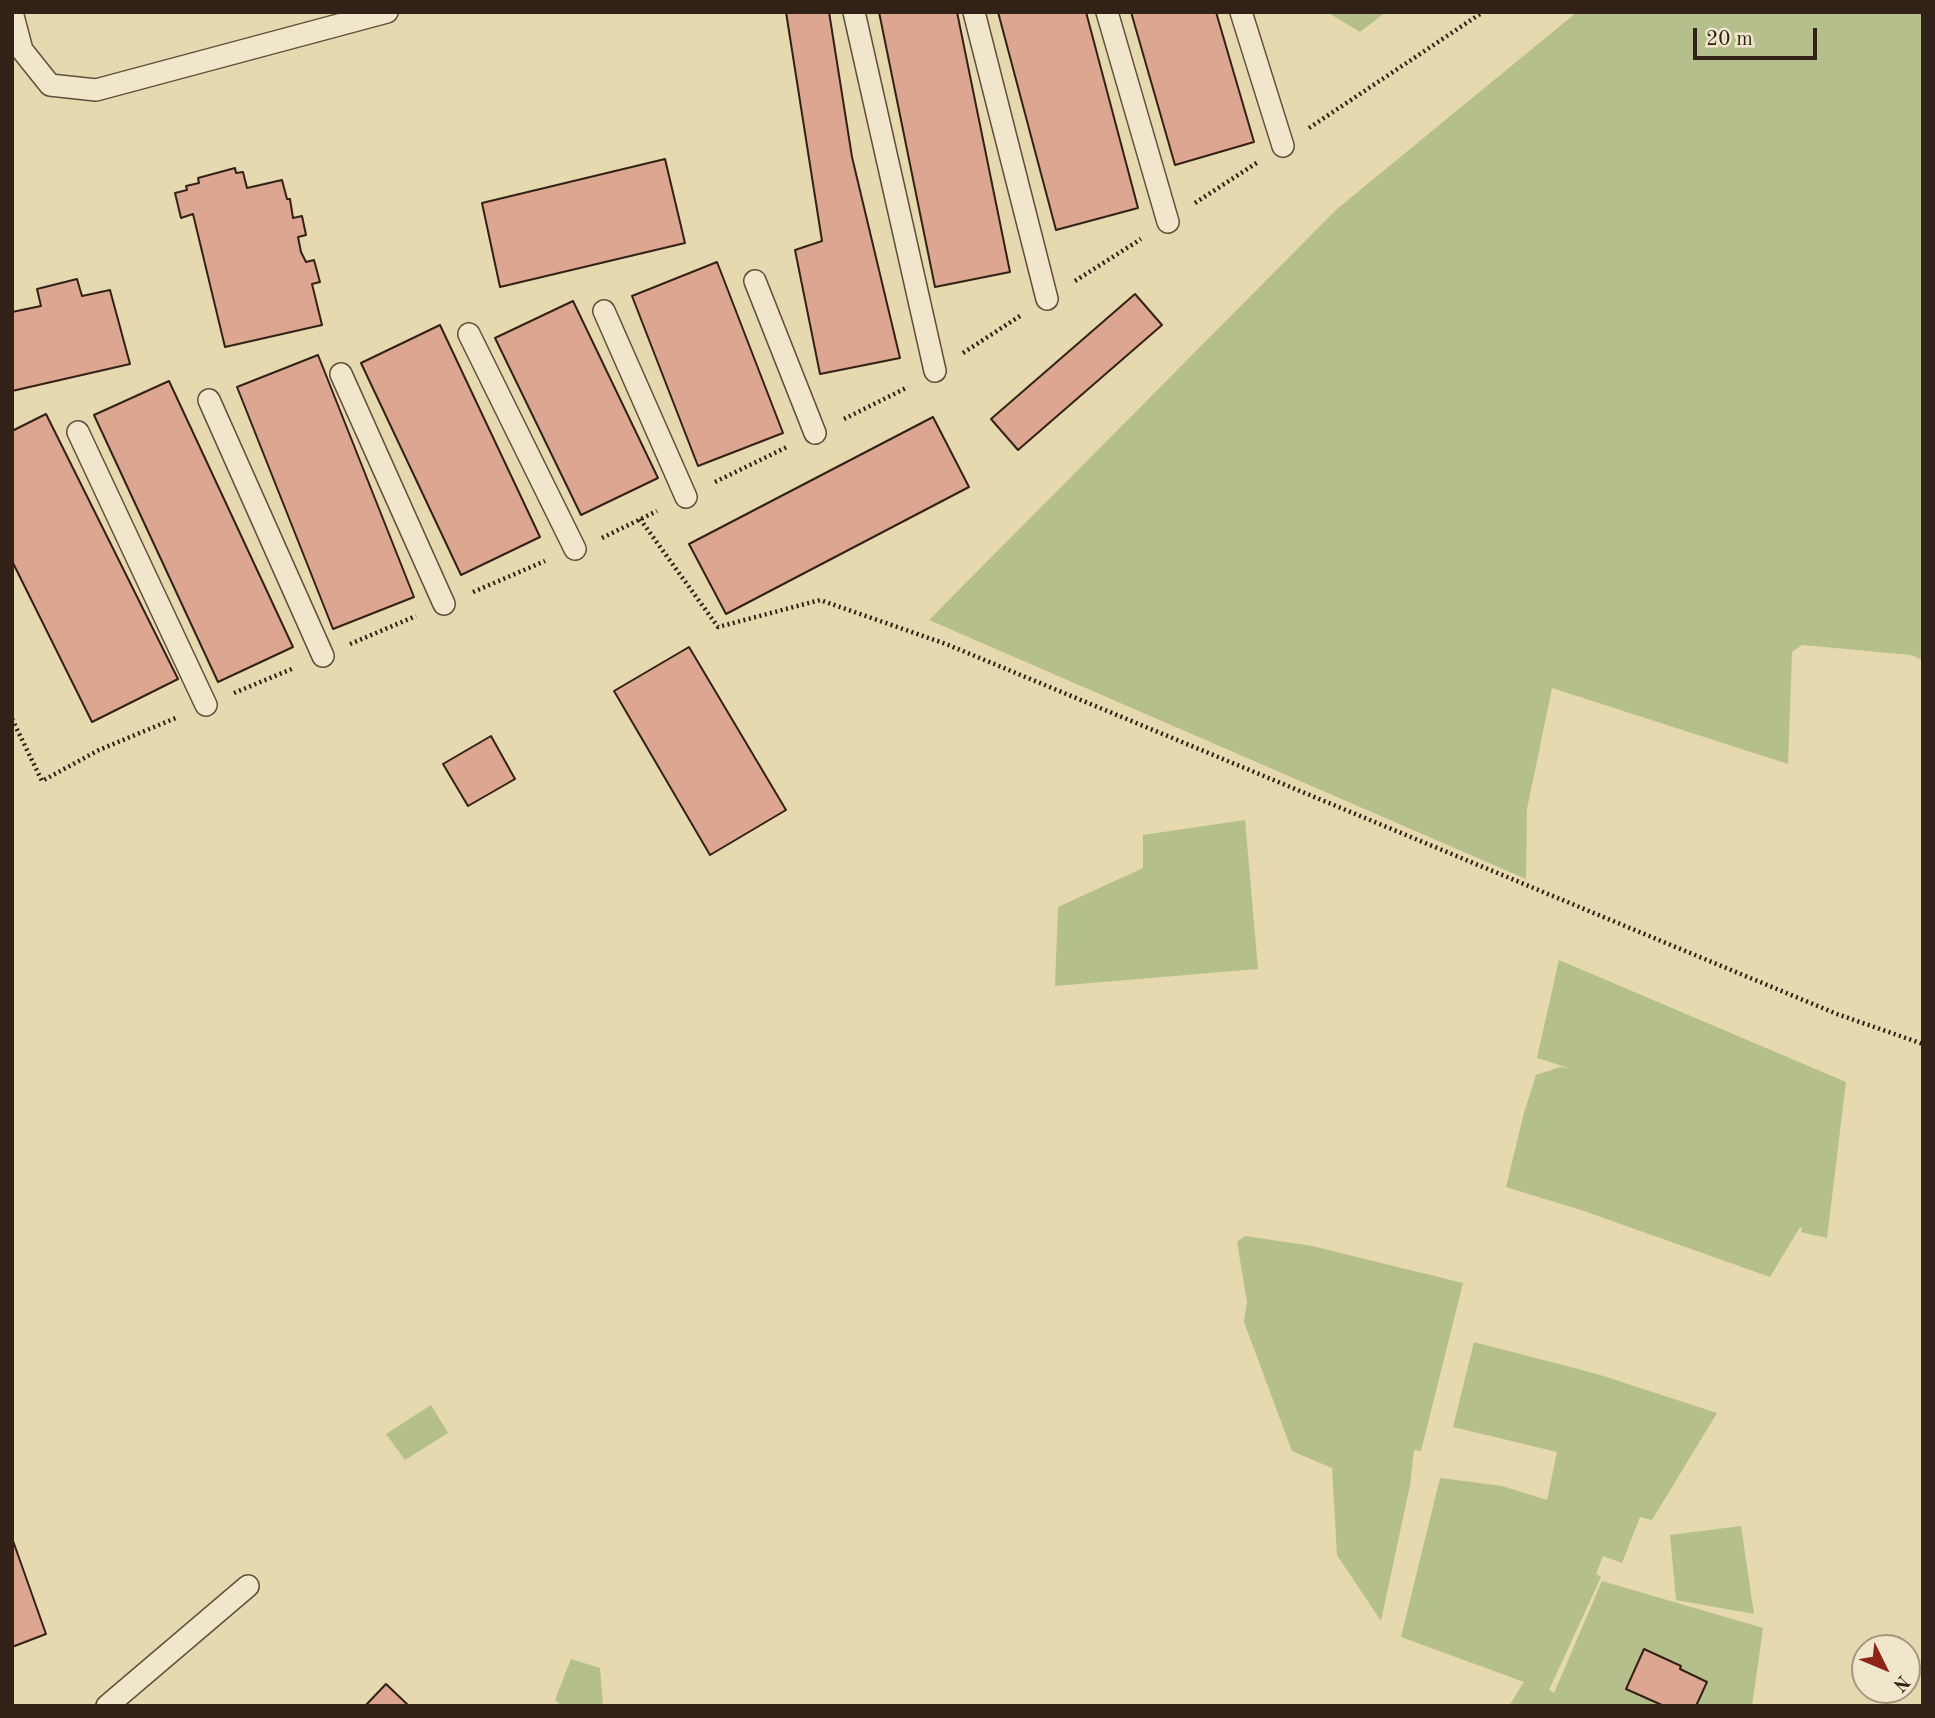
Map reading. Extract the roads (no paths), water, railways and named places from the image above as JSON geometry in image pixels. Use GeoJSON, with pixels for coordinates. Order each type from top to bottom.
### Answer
{"type":"FeatureCollection","features":[{"type":"Feature","properties":{"kind":"lane"},"geometry":{"type":"LineString","coordinates":[[12,12],[22,50],[50,85],[96,90],[387,12]]}},
{"type":"Feature","properties":{"kind":"lane"},"geometry":{"type":"LineString","coordinates":[[854,12],[935,371]]}},
{"type":"Feature","properties":{"kind":"lane"},"geometry":{"type":"LineString","coordinates":[[974,12],[1048,299]]}},
{"type":"Feature","properties":{"kind":"lane"},"geometry":{"type":"LineString","coordinates":[[1107,12],[1168,222]]}},
{"type":"Feature","properties":{"kind":"lane"},"geometry":{"type":"LineString","coordinates":[[1241,12],[1283,146]]}},
{"type":"Feature","properties":{"kind":"lane"},"geometry":{"type":"LineString","coordinates":[[755,281],[815,433]]}},
{"type":"Feature","properties":{"kind":"lane"},"geometry":{"type":"LineString","coordinates":[[604,311],[686,497]]}},
{"type":"Feature","properties":{"kind":"lane"},"geometry":{"type":"LineString","coordinates":[[469,334],[575,549]]}},
{"type":"Feature","properties":{"kind":"lane"},"geometry":{"type":"LineString","coordinates":[[341,374],[444,604]]}},
{"type":"Feature","properties":{"kind":"lane"},"geometry":{"type":"LineString","coordinates":[[209,400],[323,656]]}},
{"type":"Feature","properties":{"kind":"lane"},"geometry":{"type":"LineString","coordinates":[[78,432],[206,705]]}},
{"type":"Feature","properties":{"kind":"lane"},"geometry":{"type":"LineString","coordinates":[[107,1706],[248,1586]]}}]}
